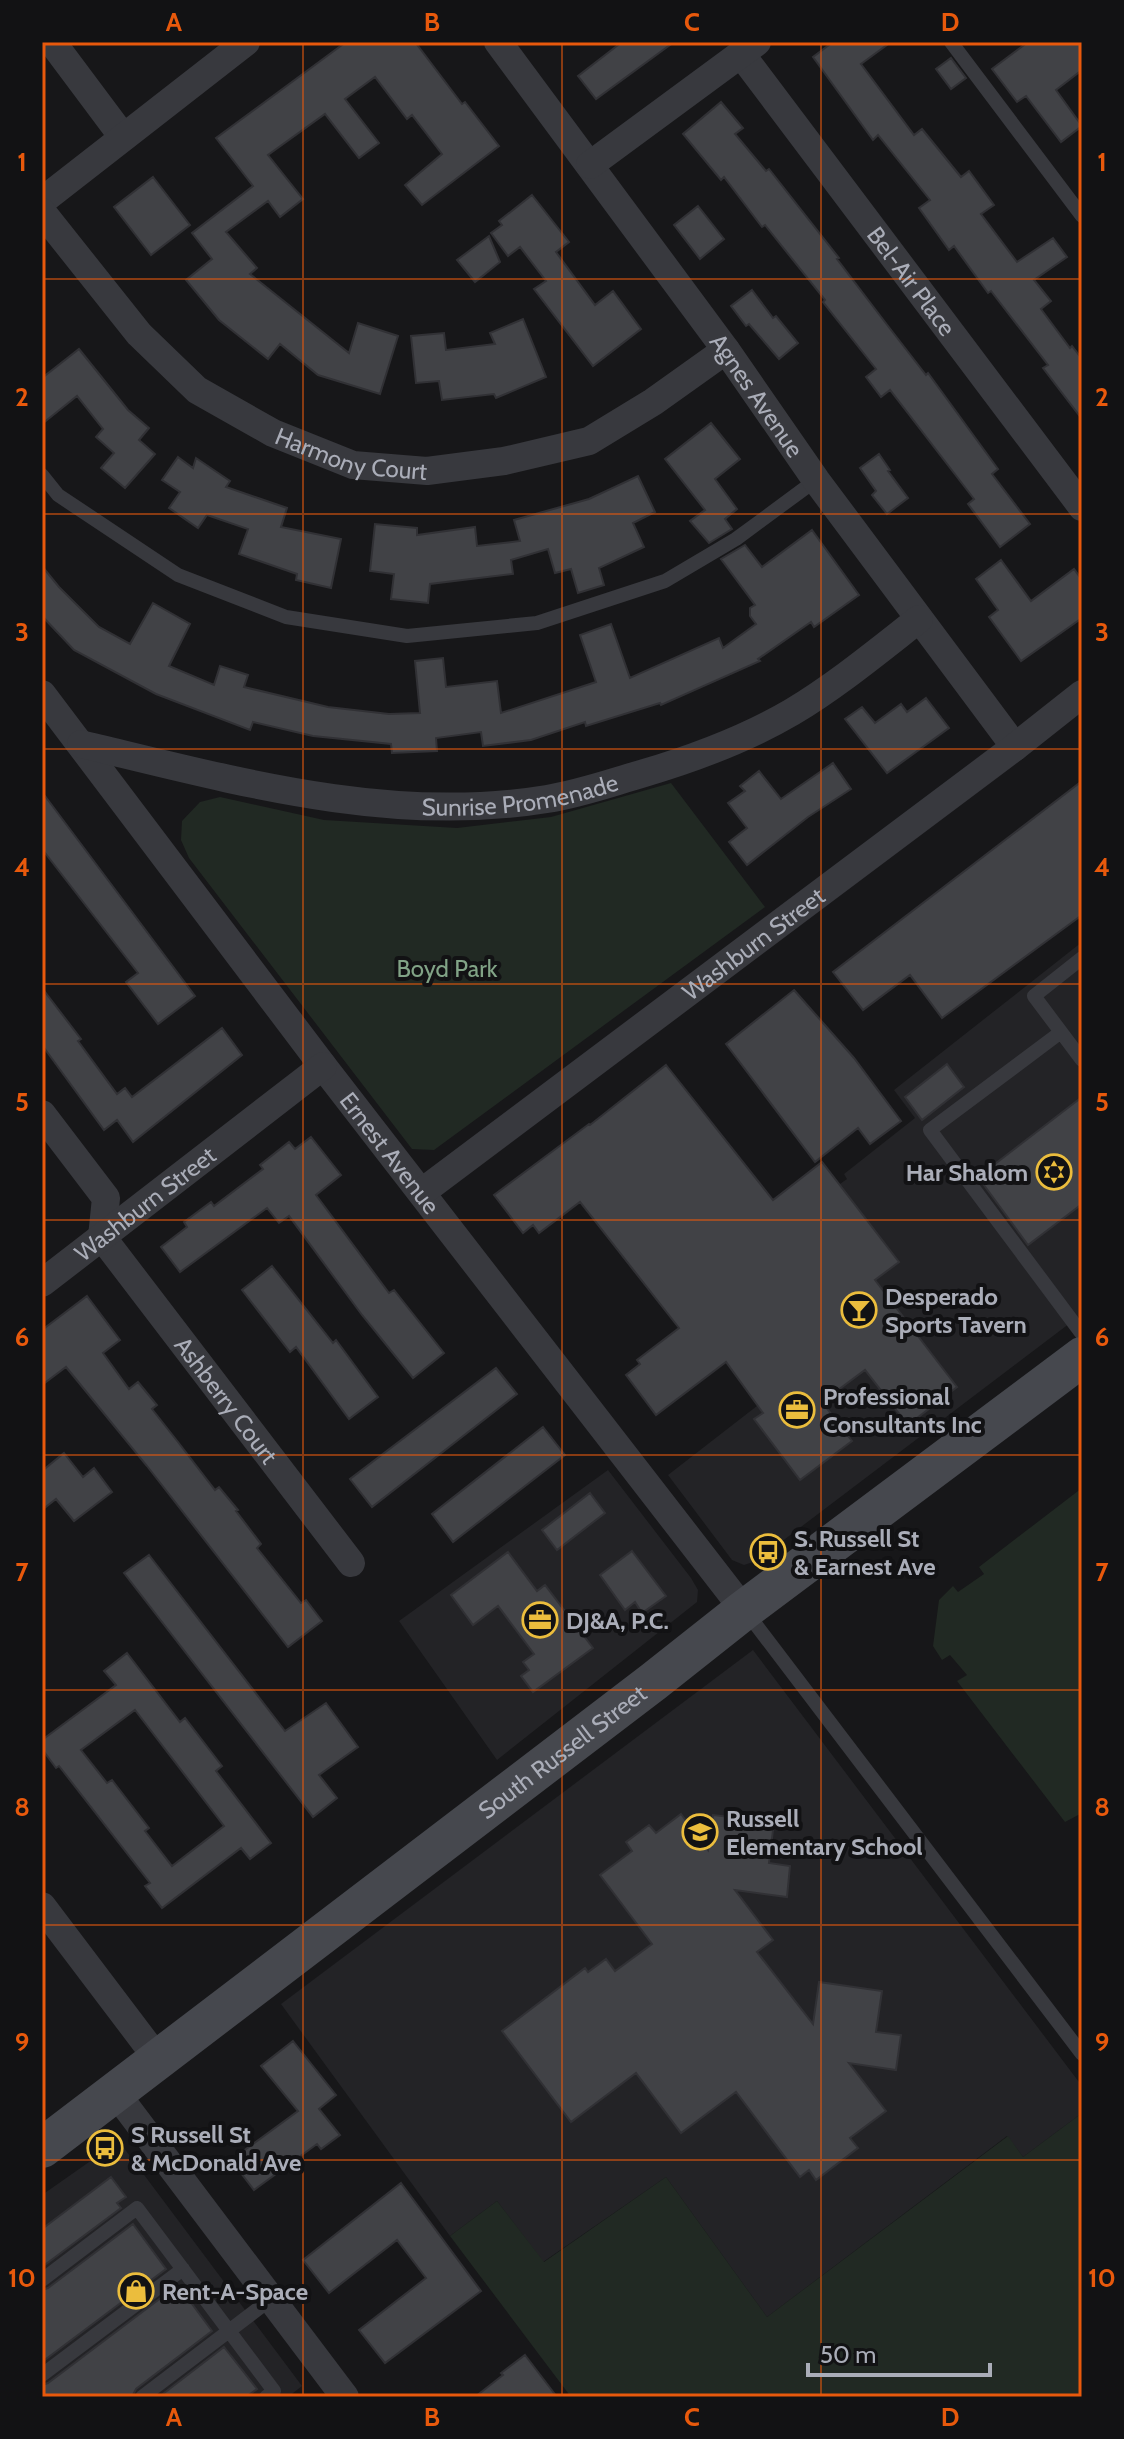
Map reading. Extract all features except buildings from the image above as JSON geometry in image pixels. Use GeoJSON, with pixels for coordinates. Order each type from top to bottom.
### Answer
{"type":"FeatureCollection","features":[{"type":"Feature","properties":{"kind":"main road","name":"South Russell Street"},"geometry":{"type":"LineString","coordinates":[[42,2148],[744,1610],[1082,1357]]}},
{"type":"Feature","properties":{"kind":"street"},"geometry":{"type":"LineString","coordinates":[[52,42],[123,137]]}},
{"type":"Feature","properties":{"kind":"street"},"geometry":{"type":"LineString","coordinates":[[42,201],[246,42]]}},
{"type":"Feature","properties":{"kind":"street","name":"Agnes Avenue"},"geometry":{"type":"LineString","coordinates":[[500,43],[726,350],[816,480],[1015,747]]}},
{"type":"Feature","properties":{"kind":"street"},"geometry":{"type":"LineString","coordinates":[[590,165],[749,48]]}},
{"type":"Feature","properties":{"kind":"street","name":"Bel-Air Place"},"geometry":{"type":"LineString","coordinates":[[749,48],[1082,507]]}},
{"type":"Feature","properties":{"kind":"street","name":"Harmony Court"},"geometry":{"type":"LineString","coordinates":[[42,212],[139,334],[197,390],[273,433],[353,465],[427,471],[504,461],[589,441],[653,402],[726,350]]}},
{"type":"Feature","properties":{"kind":"street","name":"Sunrise Promenade"},"geometry":{"type":"LineString","coordinates":[[81,744],[263,787],[315,796],[464,807],[549,799],[684,761],[790,713],[846,676],[919,619]]}},
{"type":"Feature","properties":{"kind":"street","name":"Ernest Avenue"},"geometry":{"type":"LineString","coordinates":[[42,694],[323,1066],[744,1610]]}},
{"type":"Feature","properties":{"kind":"street","name":"Washburn Street"},"geometry":{"type":"LineString","coordinates":[[422,1192],[1082,694]]}},
{"type":"Feature","properties":{"kind":"street","name":"Washburn Street"},"geometry":{"type":"LineString","coordinates":[[42,1283],[323,1066]]}},
{"type":"Feature","properties":{"kind":"street"},"geometry":{"type":"LineString","coordinates":[[42,1114],[106,1198],[102,1237]]}},
{"type":"Feature","properties":{"kind":"street","name":"Ashberry Court"},"geometry":{"type":"LineString","coordinates":[[102,1237],[351,1563]]}},
{"type":"Feature","properties":{"kind":"street"},"geometry":{"type":"LineString","coordinates":[[42,1906],[157,2058]]}},
{"type":"Feature","properties":{"kind":"street"},"geometry":{"type":"LineString","coordinates":[[115,2092],[345,2397]]}},
{"type":"Feature","properties":{"kind":"lane"},"geometry":{"type":"LineString","coordinates":[[951,42],[1082,216]]}},
{"type":"Feature","properties":{"kind":"lane"},"geometry":{"type":"LineString","coordinates":[[42,475],[58,495],[178,575],[286,617],[407,636],[537,623],[665,581],[736,539],[816,480]]}},
{"type":"Feature","properties":{"kind":"lane"},"geometry":{"type":"LineString","coordinates":[[1082,958],[1034,996],[1082,1060]]}},
{"type":"Feature","properties":{"kind":"lane"},"geometry":{"type":"LineString","coordinates":[[1061,1032],[930,1130],[1082,1334]]}},
{"type":"Feature","properties":{"kind":"lane"},"geometry":{"type":"LineString","coordinates":[[744,1610],[1082,2054]]}},
{"type":"Feature","properties":{"kind":"lane"},"geometry":{"type":"LineString","coordinates":[[42,2280],[137,2208],[274,2391],[266,2397]]}},
{"type":"Feature","properties":{"kind":"lane"},"geometry":{"type":"LineString","coordinates":[[42,2375],[183,2269]]}},
{"type":"Feature","properties":{"kind":"lane"},"geometry":{"type":"LineString","coordinates":[[142,2397],[271,2299]]}},
{"type":"Feature","properties":{"kind":"shaded area"},"geometry":{"type":"Polygon","coordinates":[[[1082,942],[1082,1314],[756,1561],[744,1565],[732,1560],[668,1475],[842,1340],[764,1238],[847,1179],[844,1174],[915,1118],[894,1090],[1082,942]]]}},
{"type":"Feature","properties":{"kind":"shaded area"},"geometry":{"type":"Polygon","coordinates":[[[608,1470],[691,1578],[698,1590],[697,1602],[497,1760],[399,1621],[608,1470]]]}},
{"type":"Feature","properties":{"kind":"shaded area","name":"Russell Elementary School"},"geometry":{"type":"Polygon","coordinates":[[[753,1650],[1082,2086],[1082,2113],[1023,2157],[1007,2136],[767,2317],[666,2177],[543,2262],[497,2201],[450,2236],[281,2004],[753,1650]]]}},
{"type":"Feature","properties":{"kind":"shaded area","name":"Rent-A-Space"},"geometry":{"type":"Polygon","coordinates":[[[109,2148],[124,2148],[302,2386],[288,2397],[42,2397],[42,2195],[109,2148]]]}},
{"type":"Feature","properties":{"kind":"green space","name":"Boyd Park"},"geometry":{"type":"Polygon","coordinates":[[[671,783],[765,907],[434,1150],[412,1149],[189,858],[181,840],[182,821],[200,802],[220,797],[324,820],[457,828],[551,817],[671,783]]]}},
{"type":"Feature","properties":{"kind":"green space"},"geometry":{"type":"Polygon","coordinates":[[[1082,1488],[1082,1813],[1065,1822],[957,1681],[967,1675],[950,1655],[942,1660],[933,1646],[939,1600],[953,1586],[958,1592],[984,1574],[979,1567],[1082,1488]]]}},
{"type":"Feature","properties":{"kind":"green space"},"geometry":{"type":"Polygon","coordinates":[[[1082,2113],[1082,2397],[571,2397],[450,2236],[497,2201],[544,2262],[666,2177],[767,2317],[1008,2136],[1023,2157],[1082,2113]]]}},
{"type":"Feature","properties":{"kind":"place","name":"Har Shalom"},"geometry":{"type":"Point","coordinates":[1054,1172]}},
{"type":"Feature","properties":{"kind":"place","name":"Desperado Sports Tavern"},"geometry":{"type":"Point","coordinates":[859,1310]}},
{"type":"Feature","properties":{"kind":"place","name":"Professional Consultants Inc"},"geometry":{"type":"Point","coordinates":[797,1410]}},
{"type":"Feature","properties":{"kind":"place","name":"S. Russell St & Earnest Ave"},"geometry":{"type":"Point","coordinates":[768,1552]}},
{"type":"Feature","properties":{"kind":"place","name":"DJ&A, P.C."},"geometry":{"type":"Point","coordinates":[540,1620]}},
{"type":"Feature","properties":{"kind":"place","name":"Russell Elementary School"},"geometry":{"type":"Point","coordinates":[700,1832]}},
{"type":"Feature","properties":{"kind":"place","name":"S Russell St & McDonald Ave"},"geometry":{"type":"Point","coordinates":[105,2148]}},
{"type":"Feature","properties":{"kind":"place","name":"Rent-A-Space"},"geometry":{"type":"Point","coordinates":[136,2291]}}]}
